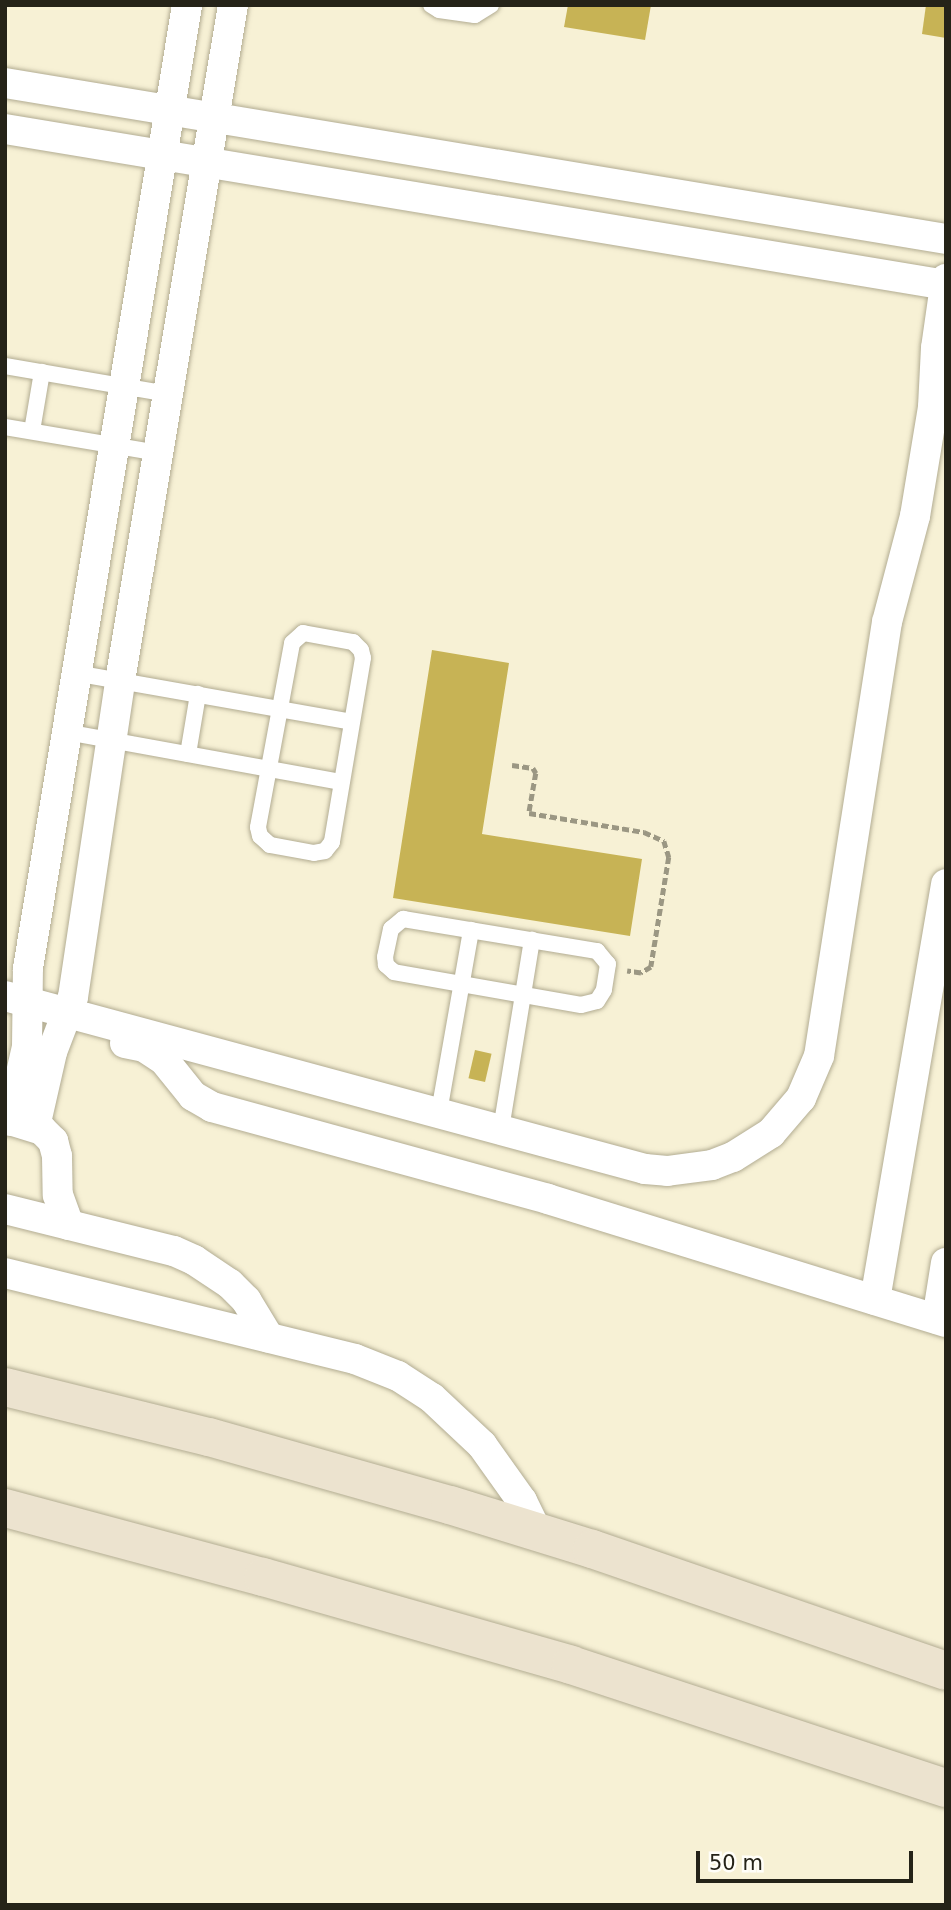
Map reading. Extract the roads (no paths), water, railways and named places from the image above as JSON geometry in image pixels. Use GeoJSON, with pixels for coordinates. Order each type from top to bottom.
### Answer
{"type":"FeatureCollection","features":[{"type":"Feature","properties":{"kind":"main road"},"geometry":{"type":"LineString","coordinates":[[5,1387],[317,1466],[537,1532],[946,1671]]}},
{"type":"Feature","properties":{"kind":"main road"},"geometry":{"type":"LineString","coordinates":[[5,1508],[276,1580],[545,1658],[946,1788]]}},
{"type":"Feature","properties":{"kind":"street"},"geometry":{"type":"LineString","coordinates":[[17,1123],[23,1072],[16,1008],[28,968],[187,5]]}},
{"type":"Feature","properties":{"kind":"street"},"geometry":{"type":"LineString","coordinates":[[17,1123],[64,1019],[233,5]]}},
{"type":"Feature","properties":{"kind":"street"},"geometry":{"type":"LineString","coordinates":[[5,83],[946,239]]}},
{"type":"Feature","properties":{"kind":"street"},"geometry":{"type":"LineString","coordinates":[[5,129],[945,283],[936,348],[933,407],[915,516],[887,622],[823,1034],[811,1078],[801,1098],[771,1133],[733,1157],[689,1170],[645,1169],[439,1112],[16,1008]]}},
{"type":"Feature","properties":{"kind":"street"},"geometry":{"type":"LineString","coordinates":[[874,1300],[946,884]]}},
{"type":"Feature","properties":{"kind":"street"},"geometry":{"type":"LineString","coordinates":[[64,1019],[155,1053],[173,1069],[193,1096],[212,1107],[548,1199],[941,1320],[946,1264]]}},
{"type":"Feature","properties":{"kind":"street"},"geometry":{"type":"LineString","coordinates":[[17,1123],[48,1135],[55,1148],[58,1195],[69,1225]]}},
{"type":"Feature","properties":{"kind":"street"},"geometry":{"type":"LineString","coordinates":[[5,1209],[174,1251],[194,1260],[230,1284],[259,1319],[269,1338]]}},
{"type":"Feature","properties":{"kind":"street"},"geometry":{"type":"LineString","coordinates":[[5,1273],[355,1359],[416,1385],[458,1420],[482,1445],[503,1472],[537,1532]]}},
{"type":"Feature","properties":{"kind":"lane"},"geometry":{"type":"LineString","coordinates":[[431,5],[439,10],[467,15],[483,12],[491,5]]}},
{"type":"Feature","properties":{"kind":"lane"},"geometry":{"type":"LineString","coordinates":[[5,366],[168,394]]}},
{"type":"Feature","properties":{"kind":"lane"},"geometry":{"type":"LineString","coordinates":[[32,431],[42,372]]}},
{"type":"Feature","properties":{"kind":"lane"},"geometry":{"type":"LineString","coordinates":[[5,427],[158,453]]}},
{"type":"Feature","properties":{"kind":"lane"},"geometry":{"type":"LineString","coordinates":[[307,633],[349,640],[359,646],[363,658],[352,722],[329,847],[314,853],[274,847],[263,839],[258,827],[292,643],[296,636],[307,633]]}},
{"type":"Feature","properties":{"kind":"lane"},"geometry":{"type":"LineString","coordinates":[[75,673],[352,722]]}},
{"type":"Feature","properties":{"kind":"lane"},"geometry":{"type":"LineString","coordinates":[[188,754],[198,694]]}},
{"type":"Feature","properties":{"kind":"lane"},"geometry":{"type":"LineString","coordinates":[[66,732],[342,782]]}},
{"type":"Feature","properties":{"kind":"lane"},"geometry":{"type":"LineString","coordinates":[[403,919],[532,940],[597,951],[606,958],[609,969],[600,998],[589,1005],[394,972],[386,964],[385,957],[391,929],[403,919]]}},
{"type":"Feature","properties":{"kind":"lane"},"geometry":{"type":"LineString","coordinates":[[439,1112],[471,930]]}},
{"type":"Feature","properties":{"kind":"lane"},"geometry":{"type":"LineString","coordinates":[[501,1129],[532,940]]}}]}
